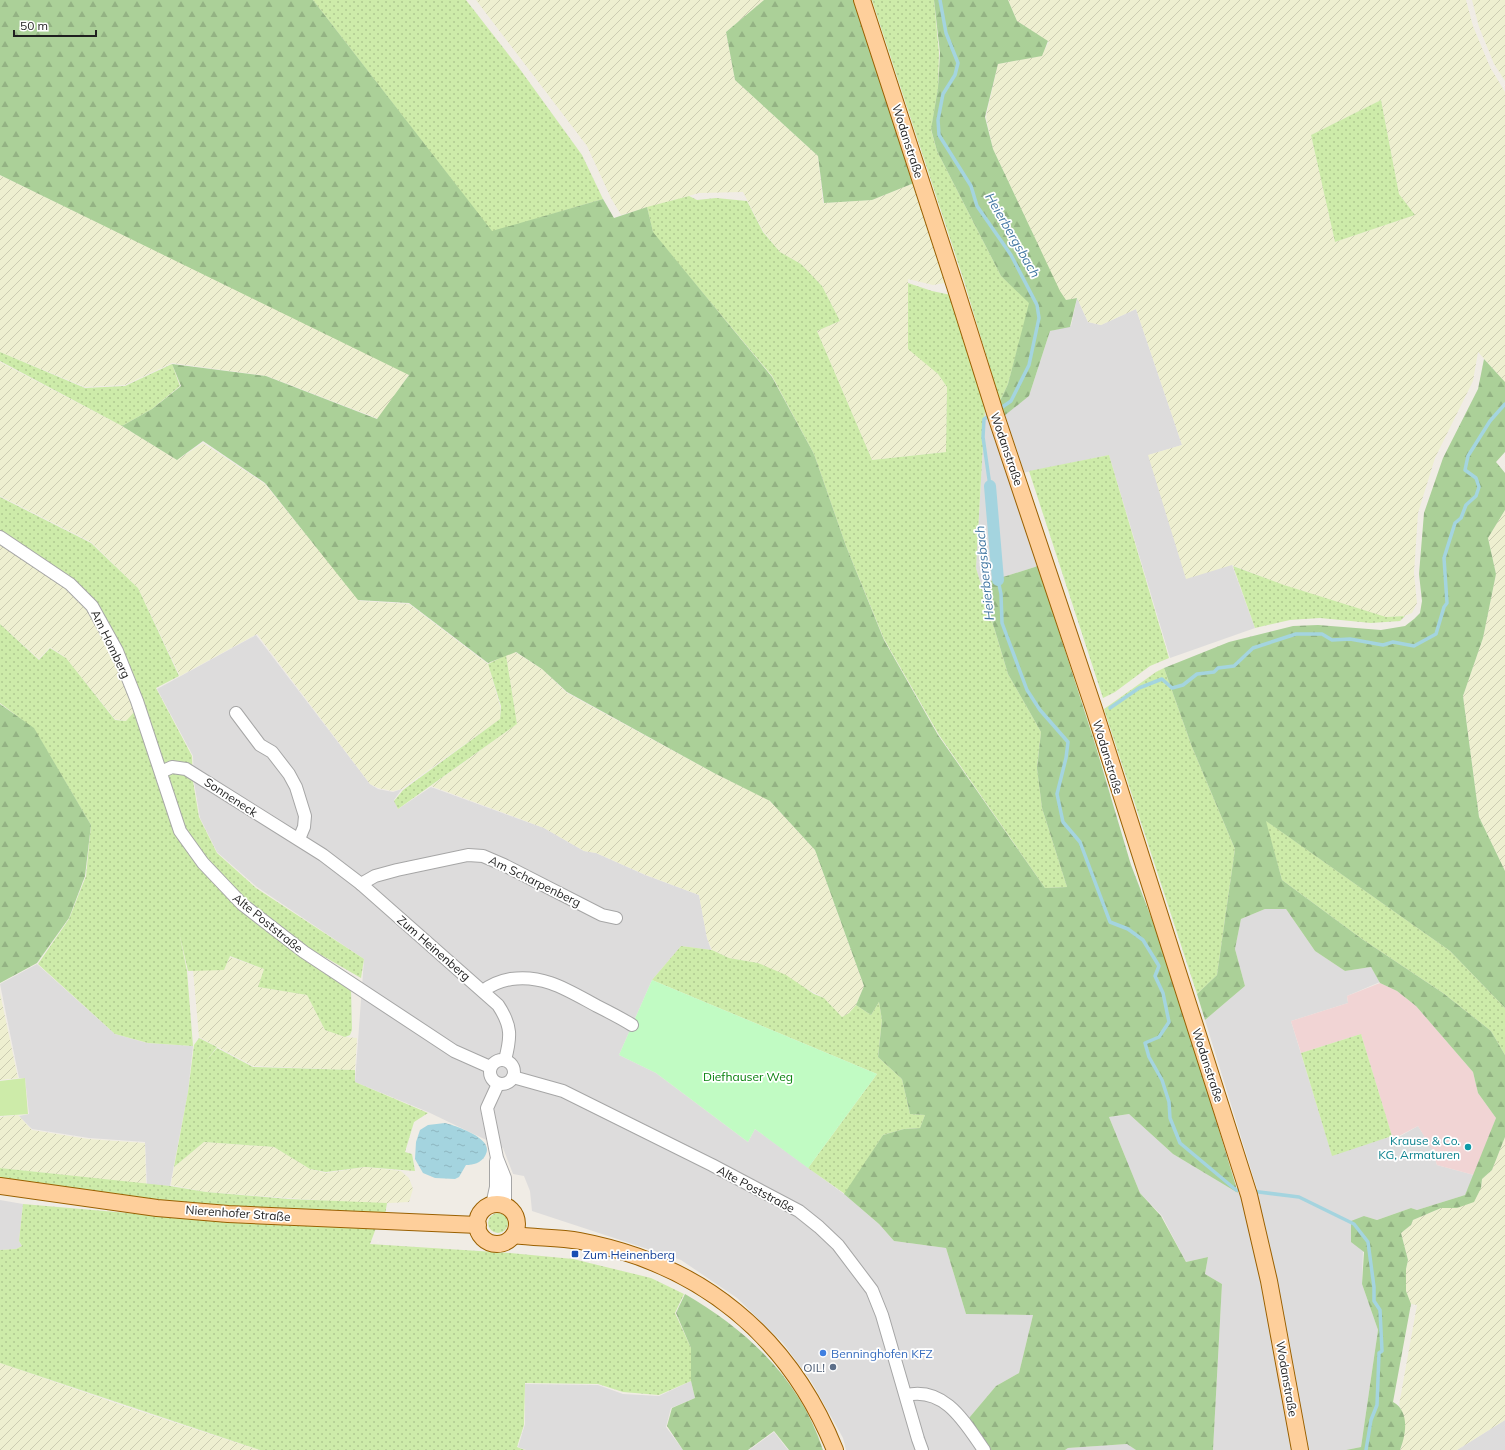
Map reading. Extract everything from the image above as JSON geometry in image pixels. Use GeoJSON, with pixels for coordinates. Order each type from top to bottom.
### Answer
{"type":"FeatureCollection","features":[{"type":"Feature","properties":{"kind":"main road","name":"Wodanstraße"},"geometry":{"type":"LineString","coordinates":[[862,0],[994,409],[1094,709],[1247,1189],[1269,1281],[1300,1450]]}},
{"type":"Feature","properties":{"kind":"main road","name":"Nierenhofer Straße"},"geometry":{"type":"LineString","coordinates":[[0,1186],[157,1208],[228,1214],[478,1225]]}},
{"type":"Feature","properties":{"kind":"main road"},"geometry":{"type":"LineString","coordinates":[[499,1205],[513,1211],[516,1218],[517,1226],[514,1235],[503,1243],[492,1243],[483,1238],[478,1225],[480,1213],[499,1205]]}},
{"type":"Feature","properties":{"kind":"main road"},"geometry":{"type":"LineString","coordinates":[[516,1218],[520,1222],[556,1237],[614,1249],[662,1266],[694,1282],[739,1314],[769,1343],[790,1367],[814,1403],[835,1450]]}},
{"type":"Feature","properties":{"kind":"main road"},"geometry":{"type":"LineString","coordinates":[[514,1235],[541,1238],[556,1237]]}},
{"type":"Feature","properties":{"kind":"street","name":"Am Homberg"},"geometry":{"type":"LineString","coordinates":[[0,537],[70,584],[92,606],[117,651],[137,701]]}},
{"type":"Feature","properties":{"kind":"street","name":"Alte Poststraße"},"geometry":{"type":"LineString","coordinates":[[137,701],[180,831],[203,862],[242,904],[304,952],[454,1051],[490,1067]]}},
{"type":"Feature","properties":{"kind":"street"},"geometry":{"type":"LineString","coordinates":[[236,713],[260,746],[272,752],[289,774],[296,787],[305,816],[304,827],[298,839]]}},
{"type":"Feature","properties":{"kind":"street","name":"Sonneneck"},"geometry":{"type":"LineString","coordinates":[[161,772],[172,767],[186,769],[323,855]]}},
{"type":"Feature","properties":{"kind":"street","name":"Zum Heinenberg"},"geometry":{"type":"LineString","coordinates":[[323,855],[360,884],[498,1005],[505,1015],[510,1027],[509,1044],[505,1060]]}},
{"type":"Feature","properties":{"kind":"street","name":"Am Scharpenberg"},"geometry":{"type":"LineString","coordinates":[[360,884],[375,876],[397,870],[468,855],[483,856],[504,865],[602,915],[616,918]]}},
{"type":"Feature","properties":{"kind":"street"},"geometry":{"type":"LineString","coordinates":[[483,991],[494,983],[506,980],[538,978],[566,989],[632,1025]]}},
{"type":"Feature","properties":{"kind":"street"},"geometry":{"type":"LineString","coordinates":[[505,1060],[512,1065],[514,1077],[509,1083],[498,1084],[491,1079],[489,1071],[490,1067],[495,1062],[505,1060]]}},
{"type":"Feature","properties":{"kind":"street","name":"Alte Poststraße"},"geometry":{"type":"LineString","coordinates":[[514,1077],[563,1091],[712,1165],[810,1219],[838,1245],[872,1290],[882,1315],[922,1450]]}},
{"type":"Feature","properties":{"kind":"street"},"geometry":{"type":"LineString","coordinates":[[498,1084],[487,1108],[497,1158],[505,1178],[499,1205]]}},
{"type":"Feature","properties":{"kind":"street"},"geometry":{"type":"LineString","coordinates":[[906,1396],[917,1393],[942,1401],[952,1406],[984,1450]]}},
{"type":"Feature","properties":{"kind":"shaded area"},"geometry":{"type":"Polygon","coordinates":[[[1077,298],[1088,322],[1101,325],[1136,309],[1182,445],[1149,455],[1232,565],[1255,628],[1170,658],[1109,455],[1022,473],[1003,416],[1029,396],[1050,331],[1071,326],[1077,298]]]}},
{"type":"Feature","properties":{"kind":"shaded area"},"geometry":{"type":"Polygon","coordinates":[[[985,409],[1038,566],[981,584],[976,568],[985,409]]]}},
{"type":"Feature","properties":{"kind":"shaded area"},"geometry":{"type":"Polygon","coordinates":[[[256,635],[370,784],[378,789],[393,792],[402,789],[394,800],[398,809],[431,787],[544,828],[584,851],[596,853],[645,875],[699,895],[707,938],[711,950],[681,946],[652,980],[619,1055],[656,1073],[748,1142],[755,1129],[844,1194],[879,1224],[894,1241],[946,1248],[966,1314],[1033,1315],[1019,1373],[996,1386],[969,1418],[991,1450],[846,1450],[843,1438],[811,1381],[783,1343],[737,1298],[681,1260],[532,1211],[530,1191],[524,1176],[513,1174],[503,1148],[428,1112],[355,1082],[364,959],[257,887],[217,852],[200,818],[194,782],[193,756],[157,689],[256,635]]]}},
{"type":"Feature","properties":{"kind":"shaded area"},"geometry":{"type":"Polygon","coordinates":[[[1265,909],[1286,909],[1315,951],[1345,971],[1371,967],[1380,982],[1347,996],[1348,1003],[1291,1021],[1332,1155],[1392,1136],[1397,1138],[1418,1126],[1432,1148],[1437,1165],[1474,1175],[1465,1195],[1417,1210],[1411,1208],[1377,1220],[1364,1216],[1362,1284],[1378,1330],[1361,1447],[1346,1450],[1213,1450],[1222,1284],[1205,1274],[1208,1257],[1186,1262],[1162,1216],[1140,1193],[1109,1117],[1129,1114],[1173,1154],[1238,1193],[1257,1189],[1205,1020],[1245,986],[1235,949],[1241,919],[1265,909]]]}},
{"type":"Feature","properties":{"kind":"shaded area"},"geometry":{"type":"Polygon","coordinates":[[[37,964],[115,1034],[147,1043],[193,1046],[188,1092],[170,1186],[147,1185],[145,1142],[89,1138],[32,1129],[19,1116],[29,1114],[25,1078],[19,1078],[0,984],[37,964]]]}},
{"type":"Feature","properties":{"kind":"shaded area"},"geometry":{"type":"Polygon","coordinates":[[[1380,983],[1397,991],[1416,1006],[1473,1072],[1478,1093],[1496,1118],[1474,1175],[1437,1165],[1432,1149],[1418,1126],[1397,1137],[1392,1136],[1361,1034],[1301,1053],[1291,1021],[1348,1003],[1347,996],[1380,983]]]}},
{"type":"Feature","properties":{"kind":"shaded area"},"geometry":{"type":"Polygon","coordinates":[[[0,1200],[23,1204],[19,1241],[22,1246],[16,1249],[0,1250],[0,1200]]]}},
{"type":"Feature","properties":{"kind":"shaded area"},"geometry":{"type":"Polygon","coordinates":[[[691,1381],[695,1398],[671,1408],[666,1427],[683,1450],[526,1450],[518,1447],[525,1424],[525,1384],[598,1385],[623,1394],[659,1396],[691,1381]]]}},
{"type":"Feature","properties":{"kind":"shaded area"},"geometry":{"type":"Polygon","coordinates":[[[1505,1420],[1505,1450],[1457,1450],[1505,1420]]]}},
{"type":"Feature","properties":{"kind":"shaded area"},"geometry":{"type":"Polygon","coordinates":[[[774,1432],[788,1450],[749,1450],[774,1432]]]}},
{"type":"Feature","properties":{"kind":"shaded area"},"geometry":{"type":"Polygon","coordinates":[[[1127,1444],[1136,1450],[1065,1450],[1068,1448],[1127,1444]]]}},
{"type":"Feature","properties":{"kind":"green space"},"geometry":{"type":"Polygon","coordinates":[[[0,0],[313,0],[492,231],[603,199],[614,218],[647,207],[653,232],[772,377],[814,454],[846,546],[884,640],[938,735],[1045,888],[1067,887],[1042,808],[1037,768],[1041,732],[1008,674],[981,584],[1038,566],[1096,747],[1131,865],[1158,935],[1181,1004],[1238,1193],[1173,1154],[1129,1114],[1109,1117],[1140,1193],[1161,1216],[1186,1262],[1208,1257],[1205,1274],[1222,1284],[1213,1450],[1136,1450],[1127,1444],[1068,1448],[1065,1450],[991,1450],[969,1418],[996,1386],[1019,1373],[1033,1315],[966,1314],[946,1248],[894,1241],[879,1224],[844,1194],[883,1135],[904,1129],[920,1128],[925,1115],[910,1114],[902,1079],[878,1057],[882,1020],[879,1002],[871,1015],[856,1005],[864,986],[815,850],[770,801],[714,773],[567,692],[542,669],[516,652],[488,663],[409,603],[358,600],[265,483],[203,441],[177,460],[122,426],[152,409],[181,386],[172,364],[266,376],[377,419],[409,375],[0,175],[0,0]]]}},
{"type":"Feature","properties":{"kind":"green space"},"geometry":{"type":"Polygon","coordinates":[[[313,0],[466,0],[519,68],[582,155],[603,199],[492,232],[313,0]]]}},
{"type":"Feature","properties":{"kind":"green space"},"geometry":{"type":"Polygon","coordinates":[[[476,0],[764,0],[726,32],[735,80],[818,156],[823,203],[872,200],[914,183],[945,283],[933,285],[908,279],[908,348],[938,374],[947,387],[946,452],[872,460],[817,331],[840,321],[822,286],[801,264],[780,252],[763,231],[743,192],[699,193],[621,215],[611,198],[587,146],[476,0]]]}},
{"type":"Feature","properties":{"kind":"green space"},"geometry":{"type":"Polygon","coordinates":[[[764,0],[854,0],[914,183],[872,200],[824,203],[818,156],[735,80],[726,32],[764,0]]]}},
{"type":"Feature","properties":{"kind":"green space"},"geometry":{"type":"Polygon","coordinates":[[[872,0],[934,0],[939,53],[938,88],[931,130],[937,151],[1001,276],[1030,303],[1008,384],[1000,401],[964,281],[872,0]]]}},
{"type":"Feature","properties":{"kind":"green space"},"geometry":{"type":"Polygon","coordinates":[[[934,0],[1008,0],[1017,21],[1048,41],[1042,56],[998,64],[985,117],[993,149],[1060,291],[1066,300],[1077,298],[1070,327],[1050,331],[1029,396],[1004,416],[1000,401],[1008,384],[1029,303],[1001,276],[937,151],[931,129],[938,88],[940,53],[934,0]]]}},
{"type":"Feature","properties":{"kind":"green space"},"geometry":{"type":"Polygon","coordinates":[[[1008,0],[1466,0],[1473,26],[1490,67],[1505,92],[1505,382],[1478,352],[1473,381],[1435,458],[1418,513],[1414,573],[1417,603],[1412,613],[1404,616],[1385,617],[1283,585],[1232,565],[1186,579],[1148,455],[1182,445],[1136,309],[1101,325],[1088,322],[1077,298],[1066,300],[1060,292],[993,149],[986,117],[998,64],[1041,56],[1049,42],[1017,21],[1008,0]],[[1381,100],[1311,135],[1335,242],[1415,215],[1399,194],[1381,100]]]}},
{"type":"Feature","properties":{"kind":"green space"},"geometry":{"type":"Polygon","coordinates":[[[1472,0],[1505,0],[1505,81],[1494,64],[1479,27],[1472,0]]]}},
{"type":"Feature","properties":{"kind":"green space"},"geometry":{"type":"Polygon","coordinates":[[[1381,100],[1399,194],[1415,215],[1335,242],[1311,135],[1381,100]]]}},
{"type":"Feature","properties":{"kind":"green space"},"geometry":{"type":"Polygon","coordinates":[[[0,175],[409,374],[379,419],[267,376],[172,363],[125,385],[85,387],[0,352],[0,175]]]}},
{"type":"Feature","properties":{"kind":"green space"},"geometry":{"type":"Polygon","coordinates":[[[689,196],[697,200],[716,198],[747,201],[763,232],[780,252],[801,264],[822,286],[840,321],[817,331],[872,460],[946,452],[947,387],[938,374],[908,349],[908,283],[932,291],[951,295],[985,409],[976,568],[1008,674],[1041,732],[1037,767],[1042,808],[1067,887],[1045,888],[939,735],[884,639],[846,546],[814,454],[772,376],[653,233],[647,207],[689,196]]]}},
{"type":"Feature","properties":{"kind":"green space"},"geometry":{"type":"Polygon","coordinates":[[[0,352],[85,388],[125,386],[172,364],[180,386],[152,409],[122,426],[0,361],[0,352]]]}},
{"type":"Feature","properties":{"kind":"green space"},"geometry":{"type":"Polygon","coordinates":[[[1484,359],[1505,382],[1505,452],[1496,462],[1505,473],[1505,510],[1488,538],[1496,574],[1483,638],[1463,696],[1479,817],[1505,871],[1505,1008],[1450,951],[1266,821],[1282,880],[1362,939],[1443,993],[1491,1031],[1505,1055],[1505,1137],[1492,1170],[1482,1179],[1481,1188],[1474,1202],[1457,1208],[1441,1208],[1413,1220],[1411,1225],[1401,1233],[1408,1260],[1406,1269],[1406,1291],[1411,1304],[1393,1402],[1402,1411],[1404,1417],[1405,1431],[1400,1450],[1346,1450],[1361,1447],[1378,1330],[1362,1284],[1364,1252],[1351,1242],[1351,1221],[1364,1216],[1377,1220],[1411,1208],[1417,1210],[1465,1195],[1496,1118],[1478,1093],[1473,1072],[1416,1006],[1397,991],[1380,983],[1371,967],[1345,971],[1315,951],[1286,909],[1265,909],[1241,919],[1235,949],[1245,986],[1205,1020],[1197,994],[1217,975],[1235,849],[1192,747],[1164,668],[1229,642],[1293,626],[1318,625],[1381,630],[1405,626],[1414,619],[1420,613],[1422,601],[1419,574],[1424,513],[1443,458],[1478,389],[1484,359]]]}},
{"type":"Feature","properties":{"kind":"green space"},"geometry":{"type":"Polygon","coordinates":[[[0,362],[122,426],[177,460],[203,443],[265,484],[360,601],[409,604],[488,664],[500,706],[500,719],[402,789],[393,791],[378,788],[370,784],[257,634],[180,676],[138,588],[91,542],[0,496],[0,362]]]}},
{"type":"Feature","properties":{"kind":"green space"},"geometry":{"type":"Polygon","coordinates":[[[1109,455],[1169,658],[1150,666],[1115,692],[1103,698],[1029,471],[1109,455]]]}},
{"type":"Feature","properties":{"kind":"green space"},"geometry":{"type":"Polygon","coordinates":[[[0,497],[91,543],[138,588],[179,676],[156,688],[192,756],[193,781],[199,817],[217,853],[256,888],[364,959],[361,978],[309,948],[248,901],[207,860],[186,828],[179,833],[198,866],[351,988],[352,1030],[350,1035],[345,1037],[325,1030],[307,995],[258,987],[264,969],[230,956],[224,970],[188,971],[179,932],[187,971],[193,1046],[148,1043],[115,1034],[38,964],[69,919],[86,876],[91,825],[34,729],[0,703],[0,624],[39,660],[50,648],[66,658],[115,720],[126,721],[136,710],[96,605],[0,532],[0,497]]]}},
{"type":"Feature","properties":{"kind":"green space"},"geometry":{"type":"Polygon","coordinates":[[[1505,510],[1505,871],[1479,817],[1463,696],[1483,638],[1496,574],[1488,538],[1505,510]]]}},
{"type":"Feature","properties":{"kind":"green space"},"geometry":{"type":"Polygon","coordinates":[[[0,542],[68,589],[89,610],[113,653],[136,710],[126,721],[115,719],[65,657],[50,647],[39,659],[0,624],[0,542]]]}},
{"type":"Feature","properties":{"kind":"green space"},"geometry":{"type":"Polygon","coordinates":[[[1233,566],[1284,585],[1386,617],[1405,616],[1400,621],[1371,623],[1320,618],[1290,620],[1255,628],[1233,566]]]}},
{"type":"Feature","properties":{"kind":"green space"},"geometry":{"type":"Polygon","coordinates":[[[515,652],[542,669],[567,693],[714,773],[769,800],[815,850],[864,986],[856,1005],[849,1013],[842,1017],[824,998],[758,963],[729,958],[712,950],[707,938],[699,895],[646,875],[596,853],[584,851],[544,828],[431,786],[517,724],[506,655],[515,652]]]}},
{"type":"Feature","properties":{"kind":"green space"},"geometry":{"type":"Polygon","coordinates":[[[506,655],[517,724],[398,809],[394,801],[403,790],[500,719],[501,706],[488,664],[506,655]]]}},
{"type":"Feature","properties":{"kind":"green space"},"geometry":{"type":"Polygon","coordinates":[[[1164,668],[1192,747],[1235,849],[1217,975],[1197,994],[1104,709],[1156,672],[1164,668]]]}},
{"type":"Feature","properties":{"kind":"green space"},"geometry":{"type":"Polygon","coordinates":[[[0,704],[34,728],[91,825],[85,876],[69,918],[37,963],[0,983],[0,704]]]}},
{"type":"Feature","properties":{"kind":"green space"},"geometry":{"type":"Polygon","coordinates":[[[1265,820],[1450,951],[1505,1008],[1505,1055],[1491,1031],[1443,993],[1362,939],[1282,880],[1265,820]]]}},
{"type":"Feature","properties":{"kind":"green space"},"geometry":{"type":"Polygon","coordinates":[[[681,946],[712,950],[729,958],[758,963],[786,975],[814,994],[824,998],[842,1017],[849,1013],[856,1005],[871,1015],[879,1002],[882,1020],[878,1057],[902,1079],[910,1114],[925,1115],[920,1128],[904,1129],[883,1135],[845,1194],[808,1168],[877,1074],[652,980],[681,946]]]}},
{"type":"Feature","properties":{"kind":"green space"},"geometry":{"type":"Polygon","coordinates":[[[230,957],[264,969],[258,987],[307,995],[325,1030],[345,1037],[357,1038],[355,1070],[253,1066],[199,1037],[193,970],[224,970],[230,957]]]}},
{"type":"Feature","properties":{"kind":"green space","name":"Diefhauser Weg"},"geometry":{"type":"Polygon","coordinates":[[[652,980],[877,1074],[808,1168],[755,1129],[748,1142],[656,1073],[619,1055],[652,980]]]}},
{"type":"Feature","properties":{"kind":"green space"},"geometry":{"type":"Polygon","coordinates":[[[0,993],[18,1078],[0,1080],[0,993]]]}},
{"type":"Feature","properties":{"kind":"green space"},"geometry":{"type":"Polygon","coordinates":[[[1361,1034],[1392,1136],[1332,1156],[1301,1053],[1361,1034]]]}},
{"type":"Feature","properties":{"kind":"green space"},"geometry":{"type":"Polygon","coordinates":[[[199,1038],[217,1047],[206,1061],[217,1048],[253,1067],[355,1070],[355,1082],[428,1113],[414,1122],[405,1152],[412,1154],[415,1171],[365,1167],[326,1172],[310,1169],[274,1147],[204,1142],[174,1167],[188,1092],[194,1045],[199,1038]]]}},
{"type":"Feature","properties":{"kind":"green space"},"geometry":{"type":"Polygon","coordinates":[[[25,1078],[28,1114],[0,1116],[0,1081],[25,1078]]]}},
{"type":"Feature","properties":{"kind":"green space"},"geometry":{"type":"Polygon","coordinates":[[[18,1115],[32,1130],[88,1139],[145,1143],[146,1184],[0,1168],[0,1117],[18,1115]]]}},
{"type":"Feature","properties":{"kind":"green space"},"geometry":{"type":"Polygon","coordinates":[[[1505,1137],[1505,1420],[1457,1450],[1400,1450],[1402,1445],[1404,1416],[1399,1405],[1417,1305],[1411,1304],[1406,1291],[1406,1269],[1408,1260],[1401,1233],[1411,1225],[1413,1220],[1441,1208],[1457,1208],[1481,1188],[1482,1179],[1492,1170],[1505,1137]]]}},
{"type":"Feature","properties":{"kind":"green space"},"geometry":{"type":"Polygon","coordinates":[[[204,1142],[274,1147],[310,1169],[326,1173],[365,1167],[401,1171],[409,1178],[413,1189],[409,1202],[371,1204],[206,1192],[171,1185],[174,1167],[204,1142]]]}},
{"type":"Feature","properties":{"kind":"green space"},"geometry":{"type":"Polygon","coordinates":[[[0,1168],[170,1186],[206,1192],[288,1199],[387,1203],[385,1215],[200,1206],[0,1180],[0,1168]]]}},
{"type":"Feature","properties":{"kind":"green space"},"geometry":{"type":"Polygon","coordinates":[[[23,1204],[151,1215],[376,1228],[370,1244],[510,1253],[573,1259],[651,1278],[684,1294],[675,1313],[691,1348],[691,1381],[659,1395],[623,1392],[598,1384],[525,1383],[524,1425],[517,1447],[525,1450],[260,1450],[0,1363],[0,1250],[16,1249],[22,1246],[19,1241],[23,1204]]]}},
{"type":"Feature","properties":{"kind":"green space"},"geometry":{"type":"Polygon","coordinates":[[[498,1213],[505,1216],[508,1223],[505,1230],[498,1233],[491,1230],[488,1223],[491,1216],[498,1213]]]}},
{"type":"Feature","properties":{"kind":"green space"},"geometry":{"type":"Polygon","coordinates":[[[685,1294],[708,1308],[750,1340],[769,1359],[786,1379],[800,1401],[813,1424],[823,1450],[789,1450],[774,1431],[748,1450],[683,1450],[667,1426],[672,1408],[695,1398],[691,1381],[691,1348],[676,1313],[685,1294]]]}},
{"type":"Feature","properties":{"kind":"green space"},"geometry":{"type":"Polygon","coordinates":[[[0,1363],[124,1406],[259,1450],[0,1450],[0,1363]]]}},
{"type":"Feature","properties":{"kind":"water"},"geometry":{"type":"Polygon","coordinates":[[[445,1123],[474,1134],[481,1139],[487,1150],[485,1156],[479,1162],[466,1165],[459,1177],[455,1179],[435,1178],[423,1173],[415,1159],[416,1142],[420,1130],[428,1125],[445,1123]]]}},
{"type":"Feature","properties":{"kind":"waterway","name":"Heierbergsbach"},"geometry":{"type":"LineString","coordinates":[[940,0],[946,33],[958,63],[955,75],[943,94],[938,120],[939,135],[971,186],[977,206],[1011,255],[1037,305],[1039,318],[1029,365],[1011,401],[998,410]]}},
{"type":"Feature","properties":{"kind":"waterway"},"geometry":{"type":"LineString","coordinates":[[1110,708],[1139,688],[1162,679],[1172,688],[1183,685],[1197,674],[1214,672],[1218,668],[1234,666],[1253,648],[1296,634],[1322,634],[1332,640],[1350,639],[1383,645],[1393,642],[1414,646],[1436,634],[1444,607],[1447,603],[1444,558],[1455,523],[1461,518],[1466,505],[1476,496],[1479,487],[1476,478],[1465,470],[1468,456],[1490,421],[1505,404]]}},
{"type":"Feature","properties":{"kind":"waterway","name":"Heierbergsbach"},"geometry":{"type":"LineString","coordinates":[[990,486],[983,437],[984,419],[991,415]]}},
{"type":"Feature","properties":{"kind":"waterway","name":"Heierbergsbach"},"geometry":{"type":"LineString","coordinates":[[990,486],[998,580]]}},
{"type":"Feature","properties":{"kind":"waterway","name":"Heierbergsbach"},"geometry":{"type":"LineString","coordinates":[[998,580],[1001,594],[1002,623],[1027,690],[1040,710],[1068,742],[1066,758],[1057,794],[1063,822],[1080,842],[1110,922],[1128,929],[1143,940],[1159,966],[1155,976],[1163,993],[1169,1022],[1159,1037],[1145,1043],[1149,1057],[1162,1080],[1169,1102],[1170,1118],[1180,1143],[1236,1190],[1243,1190]]}},
{"type":"Feature","properties":{"kind":"waterway","name":"Heierbergsbach"},"geometry":{"type":"LineString","coordinates":[[1251,1191],[1299,1197],[1354,1224],[1368,1242],[1374,1287],[1374,1301],[1380,1310],[1382,1351],[1379,1353],[1377,1405],[1371,1420],[1366,1450]]}},
{"type":"Feature","properties":{"kind":"place","name":"Krause & Co. KG, Armaturen"},"geometry":{"type":"Point","coordinates":[1468,1147]}},
{"type":"Feature","properties":{"kind":"place","name":"Zum Heinenberg"},"geometry":{"type":"Point","coordinates":[575,1254]}},
{"type":"Feature","properties":{"kind":"place","name":"Benninghofen KFZ"},"geometry":{"type":"Point","coordinates":[823,1353]}},
{"type":"Feature","properties":{"kind":"place","name":"OIL!"},"geometry":{"type":"Point","coordinates":[833,1367]}}]}
